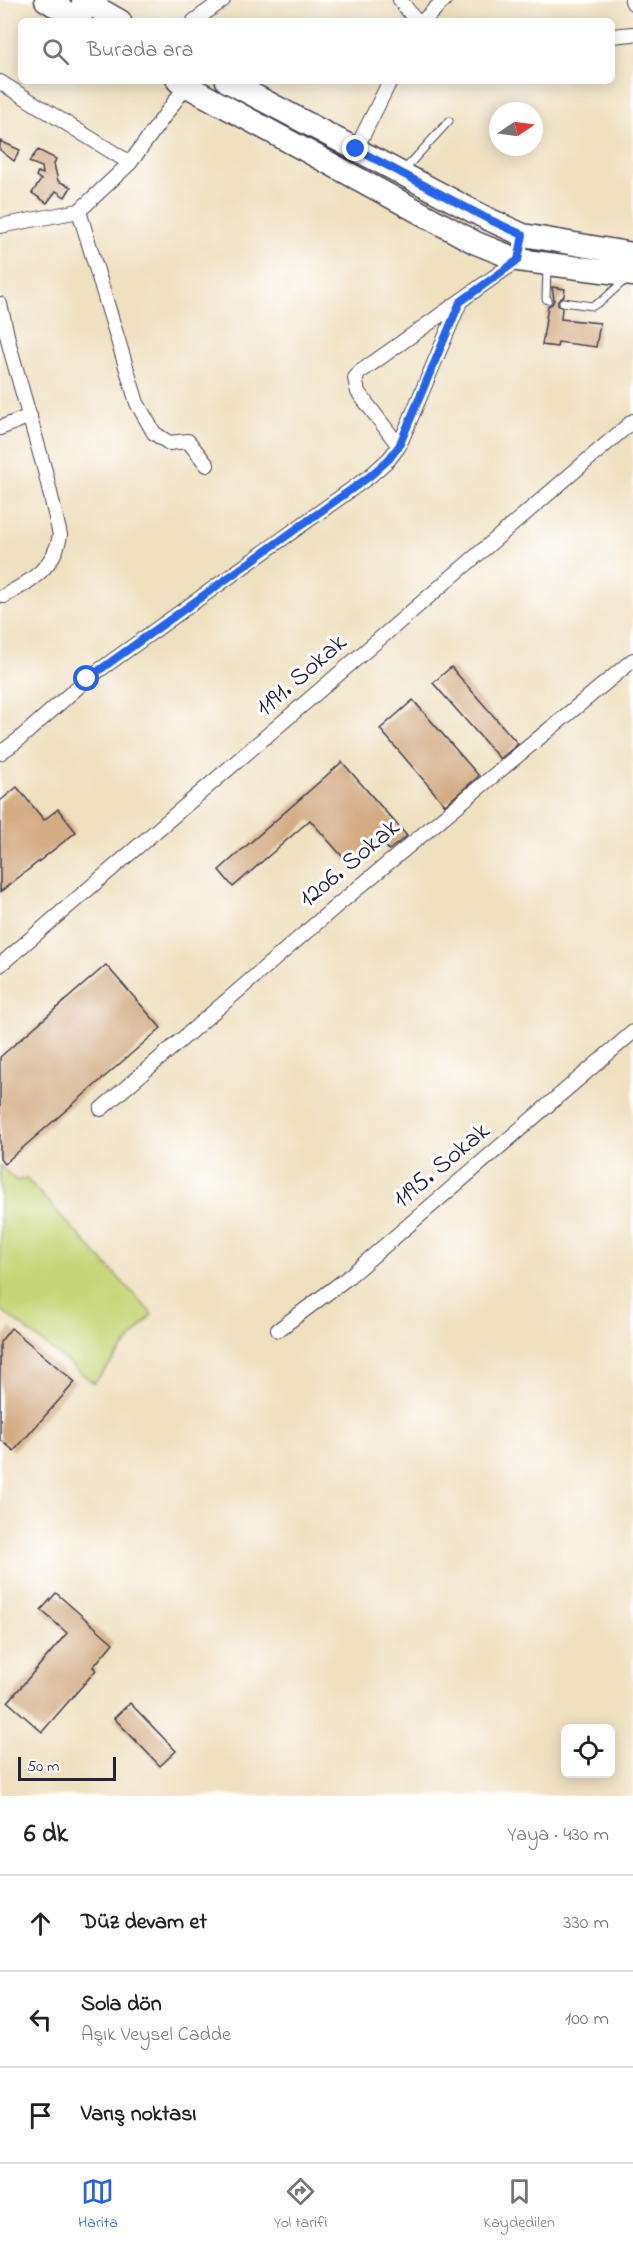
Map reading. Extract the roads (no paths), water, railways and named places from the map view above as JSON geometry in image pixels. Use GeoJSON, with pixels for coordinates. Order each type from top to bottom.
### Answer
{"type":"FeatureCollection","features":[{"type":"Feature","properties":{"kind":"main road"},"geometry":{"type":"LineString","coordinates":[[46,0],[76,18]]}},
{"type":"Feature","properties":{"kind":"main road"},"geometry":{"type":"LineString","coordinates":[[83,0],[115,18]]}},
{"type":"Feature","properties":{"kind":"main road"},"geometry":{"type":"LineString","coordinates":[[184,84],[468,239],[518,260],[548,264],[632,268]]}},
{"type":"Feature","properties":{"kind":"main road"},"geometry":{"type":"LineString","coordinates":[[233,84],[401,174],[523,235],[632,268]]}},
{"type":"Feature","properties":{"kind":"main road"},"geometry":{"type":"LineString","coordinates":[[468,239],[478,214]]}},
{"type":"Feature","properties":{"kind":"street"},"geometry":{"type":"LineString","coordinates":[[198,18],[224,0]]}},
{"type":"Feature","properties":{"kind":"street"},"geometry":{"type":"LineString","coordinates":[[400,0],[414,18]]}},
{"type":"Feature","properties":{"kind":"street"},"geometry":{"type":"LineString","coordinates":[[426,18],[444,0]]}},
{"type":"Feature","properties":{"kind":"street"},"geometry":{"type":"LineString","coordinates":[[615,36],[633,34]]}},
{"type":"Feature","properties":{"kind":"street"},"geometry":{"type":"LineString","coordinates":[[0,82],[130,163]]}},
{"type":"Feature","properties":{"kind":"street"},"geometry":{"type":"LineString","coordinates":[[0,226],[79,211],[130,163],[181,84]]}},
{"type":"Feature","properties":{"kind":"street"},"geometry":{"type":"LineString","coordinates":[[356,149],[388,84]]}},
{"type":"Feature","properties":{"kind":"street"},"geometry":{"type":"LineString","coordinates":[[79,211],[137,403],[154,433],[169,443],[188,441],[207,465]]}},
{"type":"Feature","properties":{"kind":"street"},"geometry":{"type":"LineString","coordinates":[[399,446],[358,392],[355,378],[360,372],[518,260],[523,235]]}},
{"type":"Feature","properties":{"kind":"street"},"geometry":{"type":"LineString","coordinates":[[0,753],[17,741],[87,679],[370,476],[389,459],[399,446],[460,302]]}},
{"type":"Feature","properties":{"kind":"street"},"geometry":{"type":"LineString","coordinates":[[0,304],[60,535],[58,546],[48,565],[40,574],[4,596]]}},
{"type":"Feature","properties":{"kind":"street"},"geometry":{"type":"LineString","coordinates":[[0,428],[30,416]]}},
{"type":"Feature","properties":{"kind":"street","name":"1191. Sokak"},"geometry":{"type":"LineString","coordinates":[[0,965],[633,421]]}},
{"type":"Feature","properties":{"kind":"street","name":"1206. Sokak"},"geometry":{"type":"LineString","coordinates":[[101,1109],[334,908],[633,660]]}},
{"type":"Feature","properties":{"kind":"street","name":"1195. Sokak"},"geometry":{"type":"LineString","coordinates":[[278,1330],[346,1279],[633,1032]]}},
{"type":"Feature","properties":{"kind":"lane"},"geometry":{"type":"LineString","coordinates":[[401,174],[449,121]]}},
{"type":"Feature","properties":{"kind":"lane"},"geometry":{"type":"LineString","coordinates":[[548,264],[546,299],[549,300]]}},
{"type":"Feature","properties":{"kind":"lane"},"geometry":{"type":"LineString","coordinates":[[563,302],[593,306],[603,300],[632,268]]}}]}
